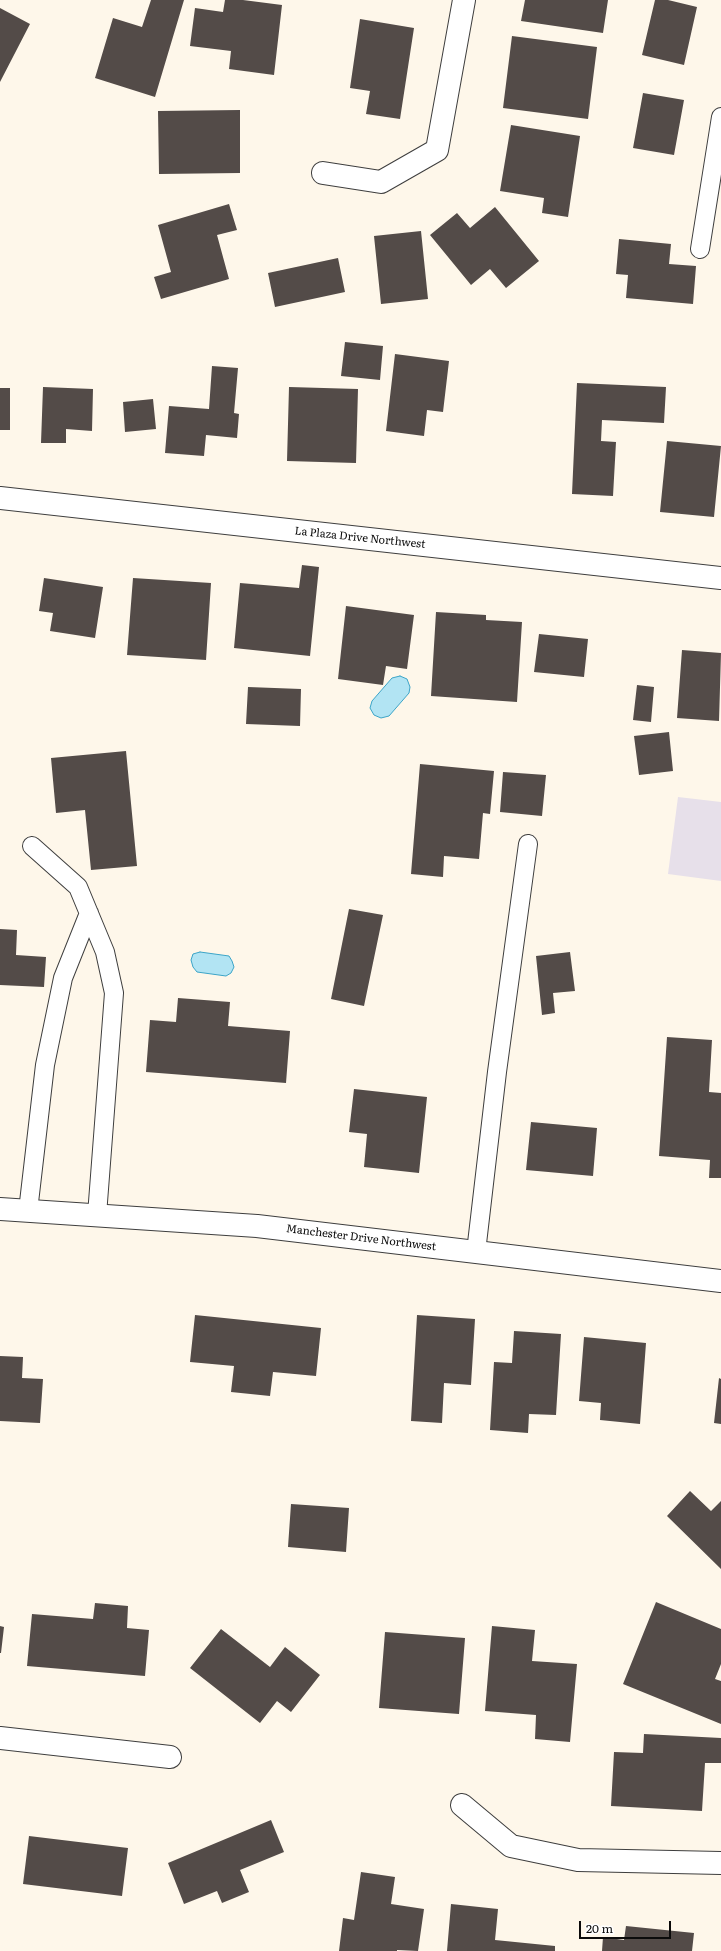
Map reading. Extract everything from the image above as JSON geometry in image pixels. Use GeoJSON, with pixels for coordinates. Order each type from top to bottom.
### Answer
{"type":"FeatureCollection","features":[{"type":"Feature","properties":{"kind":"street"},"geometry":{"type":"LineString","coordinates":[[324,173],[381,182],[437,150],[464,0]]}},
{"type":"Feature","properties":{"kind":"street","name":"La Plaza Drive Northwest"},"geometry":{"type":"LineString","coordinates":[[0,498],[721,578]]}},
{"type":"Feature","properties":{"kind":"street","name":"Manchester Drive Northwest"},"geometry":{"type":"LineString","coordinates":[[0,1209],[257,1226],[721,1281]]}},
{"type":"Feature","properties":{"kind":"street"},"geometry":{"type":"LineString","coordinates":[[0,1738],[170,1757]]}},
{"type":"Feature","properties":{"kind":"street"},"geometry":{"type":"LineString","coordinates":[[462,1805],[511,1846],[578,1860],[721,1863]]}},
{"type":"Feature","properties":{"kind":"lane"},"geometry":{"type":"LineString","coordinates":[[700,250],[721,117]]}},
{"type":"Feature","properties":{"kind":"lane"},"geometry":{"type":"LineString","coordinates":[[476,1252],[497,1072],[528,844]]}},
{"type":"Feature","properties":{"kind":"lane"},"geometry":{"type":"LineString","coordinates":[[32,846],[78,887],[105,952],[114,993],[96,1215]]}},
{"type":"Feature","properties":{"kind":"lane"},"geometry":{"type":"LineString","coordinates":[[28,1210],[45,1066],[63,978],[89,913]]}},
{"type":"Feature","properties":{"kind":"shaded area"},"geometry":{"type":"Polygon","coordinates":[[[678,797],[721,802],[721,881],[668,874],[678,797]]]}},
{"type":"Feature","properties":{"kind":"water"},"geometry":{"type":"Polygon","coordinates":[[[400,676],[407,679],[410,687],[409,693],[389,716],[381,718],[374,715],[370,708],[372,701],[392,678],[400,676]]]}},
{"type":"Feature","properties":{"kind":"water"},"geometry":{"type":"Polygon","coordinates":[[[200,952],[229,956],[234,967],[231,973],[226,976],[197,972],[193,967],[191,960],[193,954],[200,952]]]}},
{"type":"Feature","properties":{"kind":"building"},"geometry":{"type":"Polygon","coordinates":[[[151,0],[184,0],[155,97],[95,78],[113,18],[142,27],[151,0]]]}},
{"type":"Feature","properties":{"kind":"building"},"geometry":{"type":"Polygon","coordinates":[[[225,0],[243,0],[282,5],[274,75],[229,69],[231,51],[190,46],[195,8],[223,12],[225,0]]]}},
{"type":"Feature","properties":{"kind":"building"},"geometry":{"type":"Polygon","coordinates":[[[525,0],[608,0],[603,33],[521,21],[525,0]]]}},
{"type":"Feature","properties":{"kind":"building"},"geometry":{"type":"Polygon","coordinates":[[[655,0],[668,0],[697,7],[684,65],[642,55],[655,0]]]}},
{"type":"Feature","properties":{"kind":"building"},"geometry":{"type":"Polygon","coordinates":[[[0,8],[30,24],[0,82],[0,8]]]}},
{"type":"Feature","properties":{"kind":"building"},"geometry":{"type":"Polygon","coordinates":[[[360,19],[414,28],[400,119],[366,114],[370,91],[350,88],[360,19]]]}},
{"type":"Feature","properties":{"kind":"building"},"geometry":{"type":"Polygon","coordinates":[[[512,36],[597,47],[588,119],[503,108],[512,36]]]}},
{"type":"Feature","properties":{"kind":"building"},"geometry":{"type":"Polygon","coordinates":[[[643,93],[684,100],[674,155],[633,148],[643,93]]]}},
{"type":"Feature","properties":{"kind":"building"},"geometry":{"type":"Polygon","coordinates":[[[240,110],[240,173],[159,174],[158,111],[240,110]]]}},
{"type":"Feature","properties":{"kind":"building"},"geometry":{"type":"Polygon","coordinates":[[[511,125],[580,136],[568,217],[542,213],[544,198],[500,191],[511,125]]]}},
{"type":"Feature","properties":{"kind":"building"},"geometry":{"type":"Polygon","coordinates":[[[229,204],[237,230],[217,235],[229,279],[161,299],[154,277],[171,272],[158,225],[229,204]]]}},
{"type":"Feature","properties":{"kind":"building"},"geometry":{"type":"Polygon","coordinates":[[[495,207],[539,261],[506,288],[490,269],[471,285],[430,235],[457,213],[470,228],[495,207]]]}},
{"type":"Feature","properties":{"kind":"building"},"geometry":{"type":"Polygon","coordinates":[[[421,231],[428,299],[381,304],[374,236],[421,231]]]}},
{"type":"Feature","properties":{"kind":"building"},"geometry":{"type":"Polygon","coordinates":[[[619,239],[671,244],[669,264],[696,266],[693,304],[626,298],[628,275],[616,274],[619,239]]]}},
{"type":"Feature","properties":{"kind":"building"},"geometry":{"type":"Polygon","coordinates":[[[338,258],[345,292],[275,307],[268,273],[338,258]]]}},
{"type":"Feature","properties":{"kind":"building"},"geometry":{"type":"Polygon","coordinates":[[[345,342],[383,346],[380,380],[341,376],[345,342]]]}},
{"type":"Feature","properties":{"kind":"building"},"geometry":{"type":"Polygon","coordinates":[[[395,354],[449,361],[443,412],[427,410],[424,436],[386,431],[395,354]]]}},
{"type":"Feature","properties":{"kind":"building"},"geometry":{"type":"Polygon","coordinates":[[[212,366],[238,368],[234,413],[239,414],[237,438],[206,435],[204,456],[165,453],[169,406],[209,409],[212,366]]]}},
{"type":"Feature","properties":{"kind":"building"},"geometry":{"type":"Polygon","coordinates":[[[577,383],[666,387],[664,423],[602,420],[601,441],[616,442],[613,496],[572,494],[577,383]]]}},
{"type":"Feature","properties":{"kind":"building"},"geometry":{"type":"Polygon","coordinates":[[[43,387],[93,389],[92,431],[66,429],[66,443],[41,443],[43,387]]]}},
{"type":"Feature","properties":{"kind":"building"},"geometry":{"type":"Polygon","coordinates":[[[289,387],[358,389],[356,463],[287,461],[289,387]]]}},
{"type":"Feature","properties":{"kind":"building"},"geometry":{"type":"Polygon","coordinates":[[[0,388],[10,388],[10,430],[0,430],[0,388]]]}},
{"type":"Feature","properties":{"kind":"building"},"geometry":{"type":"Polygon","coordinates":[[[153,399],[156,429],[125,432],[123,402],[153,399]]]}},
{"type":"Feature","properties":{"kind":"building"},"geometry":{"type":"Polygon","coordinates":[[[667,441],[721,446],[714,517],[660,512],[667,441]]]}},
{"type":"Feature","properties":{"kind":"building"},"geometry":{"type":"Polygon","coordinates":[[[302,565],[319,567],[310,656],[234,648],[240,583],[299,588],[302,565]]]}},
{"type":"Feature","properties":{"kind":"building"},"geometry":{"type":"Polygon","coordinates":[[[44,578],[103,587],[95,638],[50,631],[53,613],[39,611],[44,578]]]}},
{"type":"Feature","properties":{"kind":"building"},"geometry":{"type":"Polygon","coordinates":[[[133,578],[211,583],[206,660],[127,655],[133,578]]]}},
{"type":"Feature","properties":{"kind":"building"},"geometry":{"type":"Polygon","coordinates":[[[346,606],[414,615],[407,669],[386,666],[383,685],[338,679],[346,606]]]}},
{"type":"Feature","properties":{"kind":"building"},"geometry":{"type":"Polygon","coordinates":[[[436,612],[486,615],[486,620],[522,622],[517,702],[431,696],[436,612]]]}},
{"type":"Feature","properties":{"kind":"building"},"geometry":{"type":"Polygon","coordinates":[[[539,634],[588,639],[584,677],[534,672],[539,634]]]}},
{"type":"Feature","properties":{"kind":"building"},"geometry":{"type":"Polygon","coordinates":[[[682,650],[721,653],[719,721],[677,718],[682,650]]]}},
{"type":"Feature","properties":{"kind":"building"},"geometry":{"type":"Polygon","coordinates":[[[637,685],[654,687],[651,722],[633,720],[637,685]]]}},
{"type":"Feature","properties":{"kind":"building"},"geometry":{"type":"Polygon","coordinates":[[[248,687],[301,689],[300,726],[246,724],[248,687]]]}},
{"type":"Feature","properties":{"kind":"building"},"geometry":{"type":"Polygon","coordinates":[[[669,732],[673,771],[639,775],[634,736],[669,732]]]}},
{"type":"Feature","properties":{"kind":"building"},"geometry":{"type":"Polygon","coordinates":[[[126,751],[137,866],[91,870],[85,810],[56,813],[51,758],[126,751]]]}},
{"type":"Feature","properties":{"kind":"building"},"geometry":{"type":"Polygon","coordinates":[[[420,764],[494,771],[490,814],[483,813],[479,859],[444,856],[443,877],[411,874],[420,764]]]}},
{"type":"Feature","properties":{"kind":"building"},"geometry":{"type":"Polygon","coordinates":[[[503,772],[546,775],[542,816],[500,812],[503,772]]]}},
{"type":"Feature","properties":{"kind":"building"},"geometry":{"type":"Polygon","coordinates":[[[349,909],[383,915],[364,1006],[331,999],[349,909]]]}},
{"type":"Feature","properties":{"kind":"building"},"geometry":{"type":"Polygon","coordinates":[[[0,929],[17,930],[16,955],[46,957],[44,987],[0,985],[0,929]]]}},
{"type":"Feature","properties":{"kind":"building"},"geometry":{"type":"Polygon","coordinates":[[[570,952],[575,991],[553,993],[555,1013],[542,1015],[536,956],[570,952]]]}},
{"type":"Feature","properties":{"kind":"building"},"geometry":{"type":"Polygon","coordinates":[[[178,998],[230,1002],[228,1026],[290,1031],[286,1083],[146,1072],[150,1020],[176,1022],[178,998]]]}},
{"type":"Feature","properties":{"kind":"building"},"geometry":{"type":"Polygon","coordinates":[[[667,1037],[712,1040],[709,1092],[721,1093],[721,1178],[709,1178],[710,1160],[659,1156],[667,1037]]]}},
{"type":"Feature","properties":{"kind":"building"},"geometry":{"type":"Polygon","coordinates":[[[354,1089],[427,1097],[419,1173],[364,1167],[367,1134],[349,1132],[354,1089]]]}},
{"type":"Feature","properties":{"kind":"building"},"geometry":{"type":"Polygon","coordinates":[[[531,1122],[597,1128],[593,1176],[526,1170],[531,1122]]]}},
{"type":"Feature","properties":{"kind":"building"},"geometry":{"type":"Polygon","coordinates":[[[195,1315],[321,1328],[316,1376],[273,1372],[270,1396],[231,1392],[234,1366],[190,1362],[195,1315]]]}},
{"type":"Feature","properties":{"kind":"building"},"geometry":{"type":"Polygon","coordinates":[[[417,1315],[475,1319],[471,1385],[444,1383],[442,1423],[411,1421],[417,1315]]]}},
{"type":"Feature","properties":{"kind":"building"},"geometry":{"type":"Polygon","coordinates":[[[514,1331],[561,1334],[556,1415],[529,1414],[528,1433],[490,1430],[494,1362],[512,1363],[514,1331]]]}},
{"type":"Feature","properties":{"kind":"building"},"geometry":{"type":"Polygon","coordinates":[[[584,1337],[646,1343],[640,1424],[600,1420],[601,1403],[579,1401],[584,1337]]]}},
{"type":"Feature","properties":{"kind":"building"},"geometry":{"type":"Polygon","coordinates":[[[0,1356],[23,1357],[22,1378],[43,1379],[40,1423],[0,1421],[0,1356]]]}},
{"type":"Feature","properties":{"kind":"building"},"geometry":{"type":"Polygon","coordinates":[[[719,1378],[721,1379],[721,1424],[714,1423],[719,1378]]]}},
{"type":"Feature","properties":{"kind":"building"},"geometry":{"type":"Polygon","coordinates":[[[690,1491],[711,1511],[721,1501],[721,1569],[667,1516],[690,1491]]]}},
{"type":"Feature","properties":{"kind":"building"},"geometry":{"type":"Polygon","coordinates":[[[291,1504],[349,1508],[346,1552],[288,1547],[291,1504]]]}},
{"type":"Feature","properties":{"kind":"building"},"geometry":{"type":"Polygon","coordinates":[[[656,1602],[721,1629],[721,1664],[715,1679],[721,1681],[721,1724],[623,1684],[656,1602]]]}},
{"type":"Feature","properties":{"kind":"building"},"geometry":{"type":"Polygon","coordinates":[[[95,1603],[128,1606],[127,1628],[149,1630],[145,1676],[27,1666],[32,1614],[93,1619],[95,1603]]]}},
{"type":"Feature","properties":{"kind":"building"},"geometry":{"type":"Polygon","coordinates":[[[0,1626],[4,1627],[1,1653],[0,1653],[0,1626]]]}},
{"type":"Feature","properties":{"kind":"building"},"geometry":{"type":"Polygon","coordinates":[[[492,1626],[535,1630],[532,1661],[577,1664],[570,1742],[535,1739],[536,1715],[485,1711],[492,1626]]]}},
{"type":"Feature","properties":{"kind":"building"},"geometry":{"type":"Polygon","coordinates":[[[221,1629],[270,1667],[285,1647],[320,1675],[291,1712],[277,1701],[260,1723],[190,1668],[221,1629]]]}},
{"type":"Feature","properties":{"kind":"building"},"geometry":{"type":"Polygon","coordinates":[[[385,1632],[465,1638],[459,1714],[379,1708],[385,1632]]]}},
{"type":"Feature","properties":{"kind":"building"},"geometry":{"type":"Polygon","coordinates":[[[644,1734],[721,1738],[721,1763],[705,1763],[702,1811],[611,1806],[614,1752],[643,1753],[644,1734]]]}},
{"type":"Feature","properties":{"kind":"building"},"geometry":{"type":"Polygon","coordinates":[[[271,1820],[284,1852],[240,1870],[249,1892],[222,1903],[217,1891],[184,1904],[168,1863],[271,1820]]]}},
{"type":"Feature","properties":{"kind":"building"},"geometry":{"type":"Polygon","coordinates":[[[29,1836],[128,1848],[122,1896],[23,1884],[29,1836]]]}},
{"type":"Feature","properties":{"kind":"building"},"geometry":{"type":"Polygon","coordinates":[[[361,1872],[395,1877],[391,1904],[424,1909],[418,1951],[339,1951],[343,1918],[354,1920],[361,1872]]]}},
{"type":"Feature","properties":{"kind":"building"},"geometry":{"type":"Polygon","coordinates":[[[451,1904],[498,1909],[495,1940],[555,1946],[555,1951],[447,1951],[451,1904]]]}},
{"type":"Feature","properties":{"kind":"building"},"geometry":{"type":"Polygon","coordinates":[[[626,1926],[694,1933],[692,1951],[602,1951],[603,1937],[624,1940],[626,1926]]]}}]}
